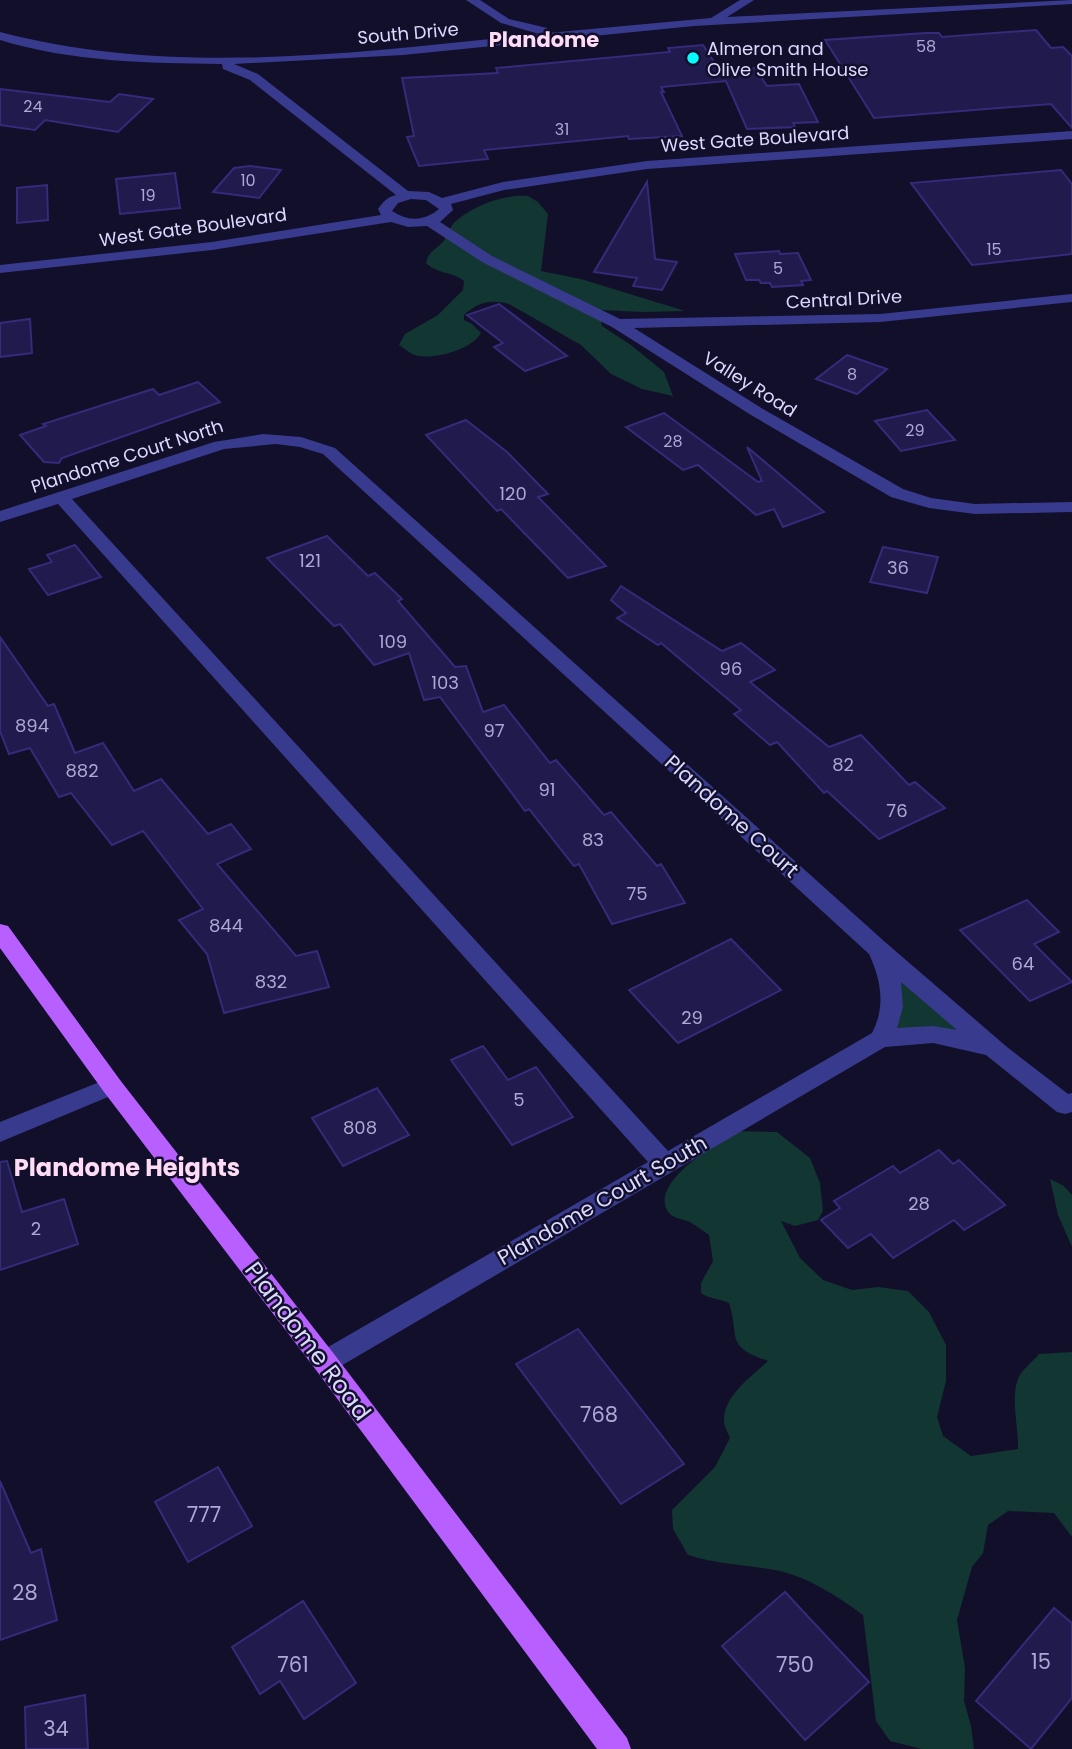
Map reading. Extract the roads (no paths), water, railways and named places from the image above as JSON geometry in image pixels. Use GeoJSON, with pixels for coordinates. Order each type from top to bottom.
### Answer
{"type":"FeatureCollection","features":[{"type":"Feature","properties":{"kind":"main road","name":"Plandome Road"},"geometry":{"type":"LineString","coordinates":[[0,932],[113,1086],[616,1749]]}},
{"type":"Feature","properties":{"kind":"street"},"geometry":{"type":"LineString","coordinates":[[468,45],[498,30],[498,22],[472,0]]}},
{"type":"Feature","properties":{"kind":"street"},"geometry":{"type":"LineString","coordinates":[[713,21],[748,0]]}},
{"type":"Feature","properties":{"kind":"street"},"geometry":{"type":"LineString","coordinates":[[887,10],[929,0]]}},
{"type":"Feature","properties":{"kind":"street"},"geometry":{"type":"LineString","coordinates":[[974,0],[997,6]]}},
{"type":"Feature","properties":{"kind":"street","name":"South Drive"},"geometry":{"type":"LineString","coordinates":[[0,36],[61,51],[105,56],[201,61],[274,61],[397,53],[572,33],[713,21],[1072,1]]}},
{"type":"Feature","properties":{"kind":"street"},"geometry":{"type":"LineString","coordinates":[[491,14],[523,27],[572,33]]}},
{"type":"Feature","properties":{"kind":"street"},"geometry":{"type":"LineString","coordinates":[[201,61],[229,66],[254,77],[406,196]]}},
{"type":"Feature","properties":{"kind":"street"},"geometry":{"type":"LineString","coordinates":[[254,77],[274,61]]}},
{"type":"Feature","properties":{"kind":"street","name":"West Gate Boulevard"},"geometry":{"type":"LineString","coordinates":[[443,202],[503,186],[647,165],[1072,135]]}},
{"type":"Feature","properties":{"kind":"street"},"geometry":{"type":"LineString","coordinates":[[391,218],[386,214],[387,204],[406,196],[429,196],[443,202],[446,210],[443,215],[429,221]]}},
{"type":"Feature","properties":{"kind":"street","name":"West Gate Boulevard"},"geometry":{"type":"LineString","coordinates":[[0,270],[212,246],[391,218],[408,223],[429,221]]}},
{"type":"Feature","properties":{"kind":"street","name":"Valley Road"},"geometry":{"type":"LineString","coordinates":[[429,221],[487,258],[617,324],[757,412],[897,493],[929,503],[975,509],[1072,507]]}},
{"type":"Feature","properties":{"kind":"street","name":"Central Drive"},"geometry":{"type":"LineString","coordinates":[[617,324],[868,318],[1072,298]]}},
{"type":"Feature","properties":{"kind":"street","name":"Plandome Court North"},"geometry":{"type":"LineString","coordinates":[[0,517],[220,444],[275,437],[304,441],[329,451],[406,519]]}},
{"type":"Feature","properties":{"kind":"street"},"geometry":{"type":"LineString","coordinates":[[61,497],[665,1164]]}},
{"type":"Feature","properties":{"kind":"street","name":"Plandome Court"},"geometry":{"type":"LineString","coordinates":[[406,519],[877,948],[999,1053],[1070,1109]]}},
{"type":"Feature","properties":{"kind":"street"},"geometry":{"type":"LineString","coordinates":[[877,948],[891,980],[894,999],[889,1025],[880,1039]]}},
{"type":"Feature","properties":{"kind":"street","name":"Plandome Court South"},"geometry":{"type":"LineString","coordinates":[[325,1362],[880,1039],[904,1035],[946,1034],[999,1053]]}},
{"type":"Feature","properties":{"kind":"street"},"geometry":{"type":"LineString","coordinates":[[0,1132],[113,1086]]}},
{"type":"Feature","properties":{"kind":"place","name":"Almeron and Olive Smith House"},"geometry":{"type":"Point","coordinates":[693,58]}},
{"type":"Feature","properties":{"kind":"district","name":"Plandome"},"geometry":{"type":"Point","coordinates":[544,39]}},
{"type":"Feature","properties":{"kind":"district","name":"Plandome Heights"},"geometry":{"type":"Point","coordinates":[127,1167]}}]}
